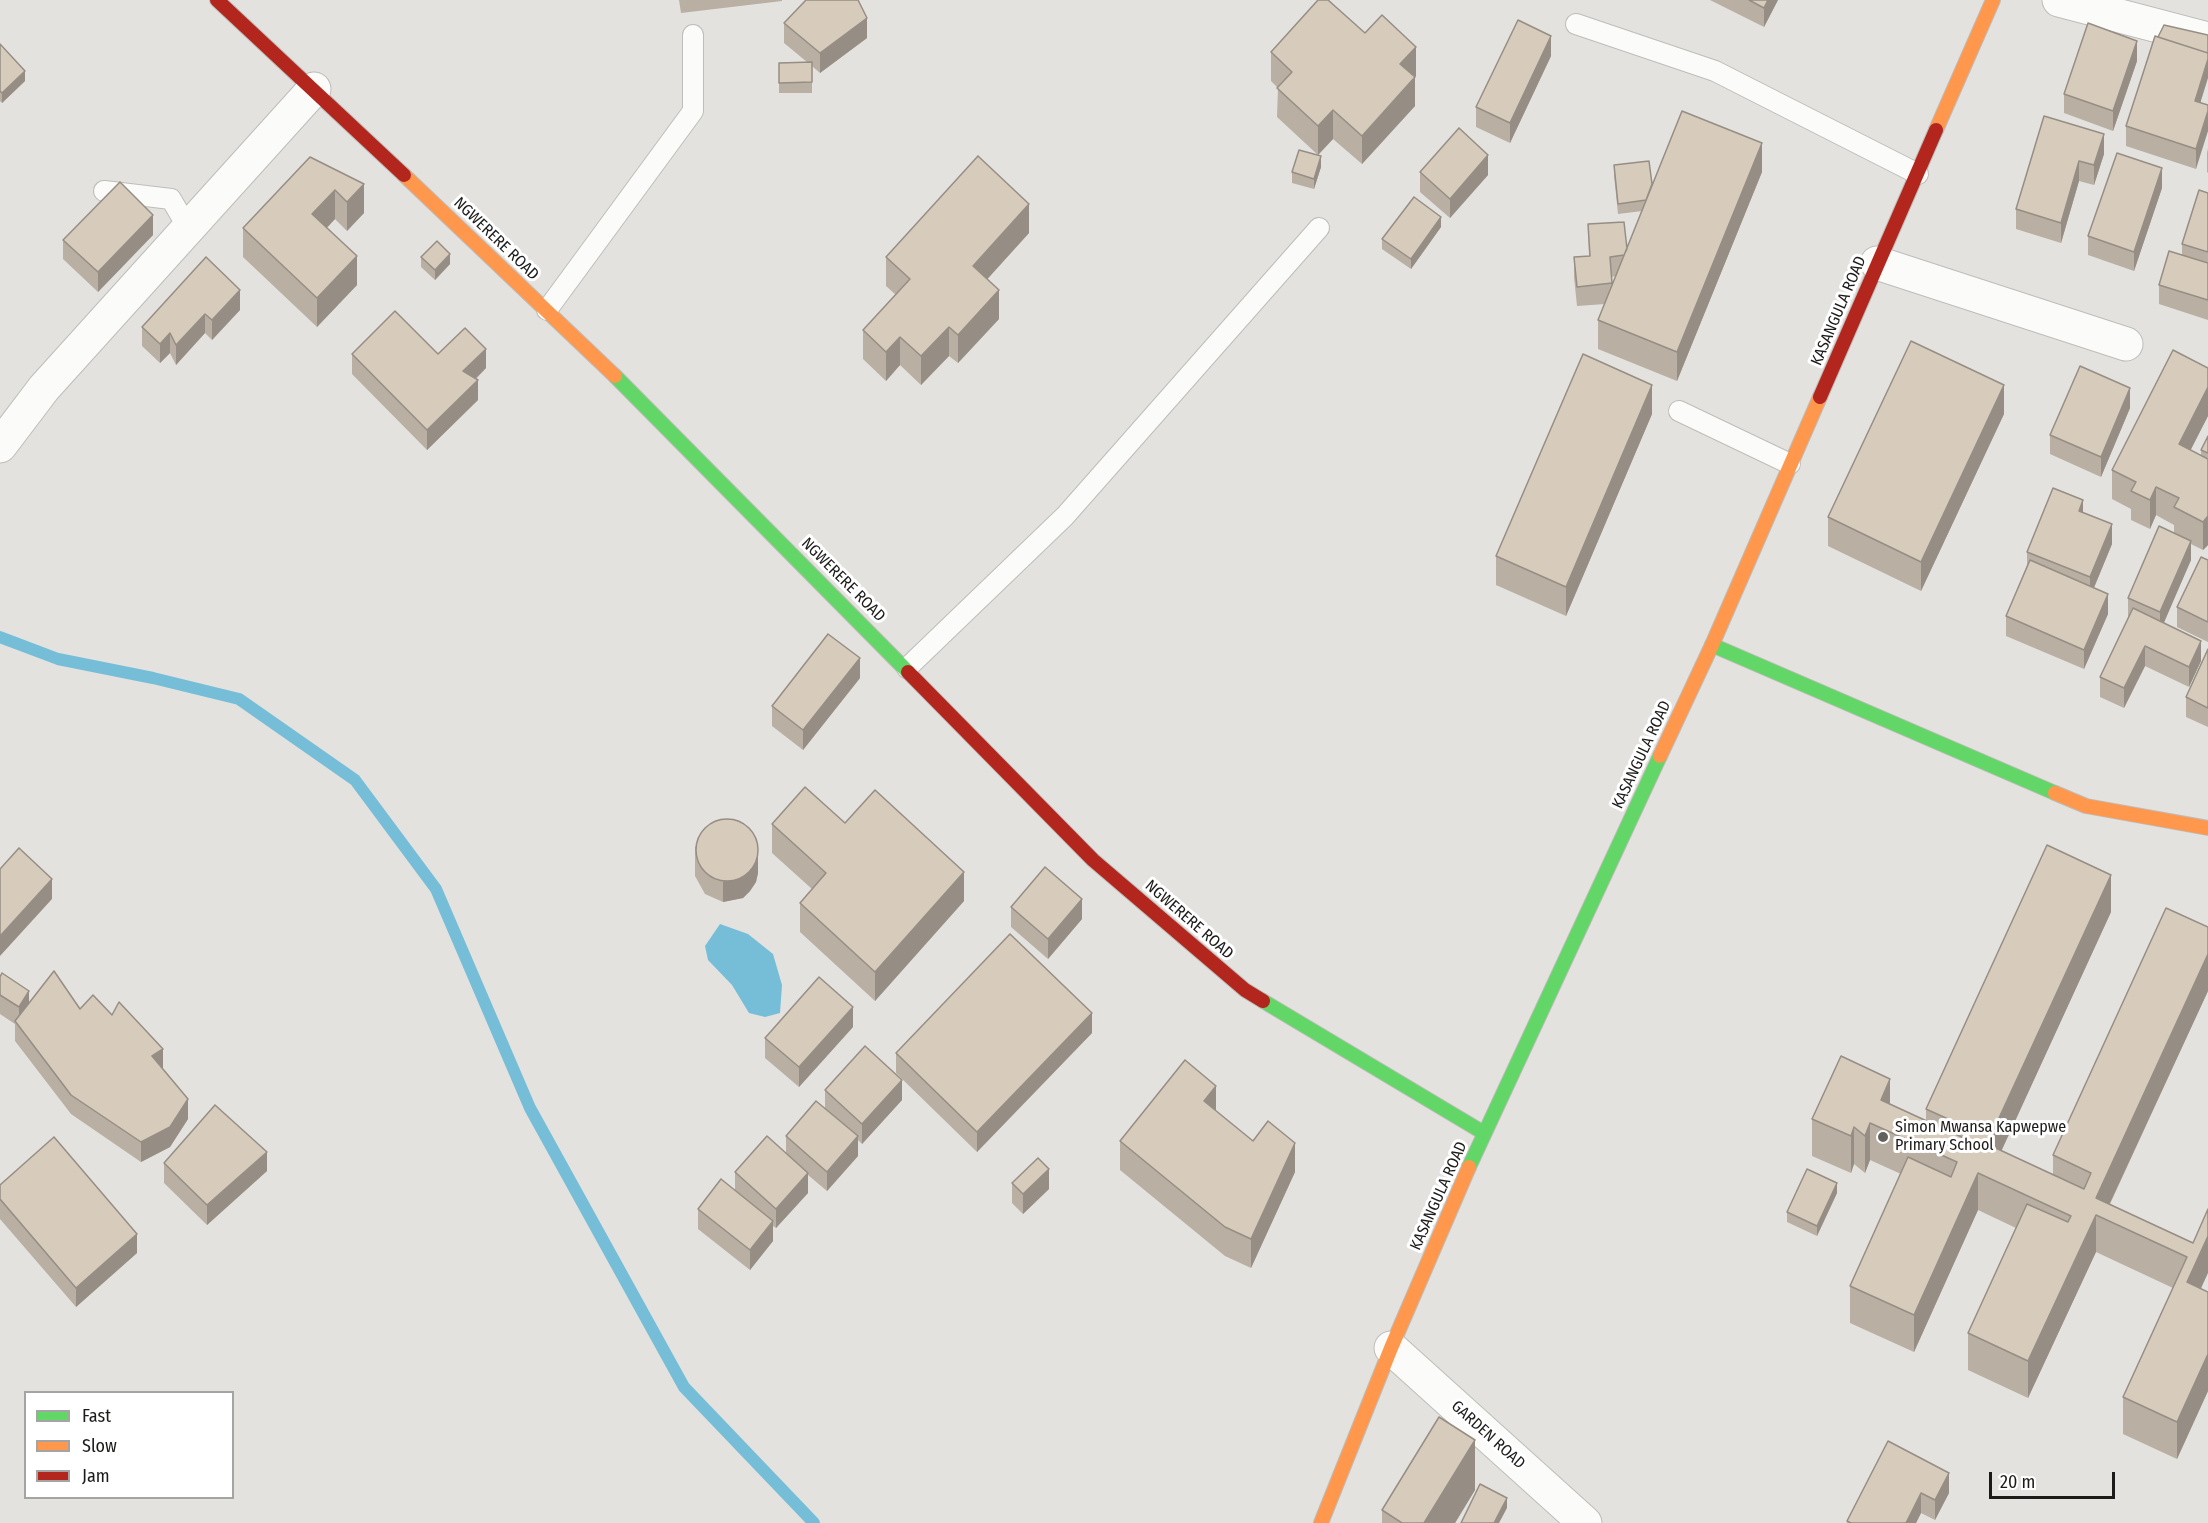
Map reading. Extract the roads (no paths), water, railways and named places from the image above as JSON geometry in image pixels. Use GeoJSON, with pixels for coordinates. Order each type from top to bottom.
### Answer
{"type":"FeatureCollection","features":[{"type":"Feature","properties":{"kind":"street","name":"NGWERERE ROAD"},"geometry":{"type":"LineString","coordinates":[[217,0],[314,89],[640,399],[907,668],[1093,860],[1245,990],[1484,1133]]}},
{"type":"Feature","properties":{"kind":"street","name":"KASANGULA ROAD"},"geometry":{"type":"LineString","coordinates":[[1321,1523],[1391,1348],[1484,1133],[1712,645],[1993,0]]}},
{"type":"Feature","properties":{"kind":"street"},"geometry":{"type":"LineString","coordinates":[[2059,0],[2208,39]]}},
{"type":"Feature","properties":{"kind":"street"},"geometry":{"type":"LineString","coordinates":[[0,446],[44,388],[314,89]]}},
{"type":"Feature","properties":{"kind":"street"},"geometry":{"type":"LineString","coordinates":[[1877,263],[2126,344]]}},
{"type":"Feature","properties":{"kind":"street"},"geometry":{"type":"LineString","coordinates":[[1712,645],[2086,806],[2208,828]]}},
{"type":"Feature","properties":{"kind":"street","name":"GARDEN ROAD"},"geometry":{"type":"LineString","coordinates":[[1391,1348],[1585,1523]]}},
{"type":"Feature","properties":{"kind":"lane"},"geometry":{"type":"LineString","coordinates":[[1576,24],[1715,71],[1918,174]]}},
{"type":"Feature","properties":{"kind":"lane"},"geometry":{"type":"LineString","coordinates":[[547,310],[693,111],[693,35]]}},
{"type":"Feature","properties":{"kind":"lane"},"geometry":{"type":"LineString","coordinates":[[104,191],[171,198],[188,228]]}},
{"type":"Feature","properties":{"kind":"lane"},"geometry":{"type":"LineString","coordinates":[[907,668],[1065,516],[1319,228]]}},
{"type":"Feature","properties":{"kind":"lane"},"geometry":{"type":"LineString","coordinates":[[1679,411],[1790,464]]}},
{"type":"Feature","properties":{"kind":"water"},"geometry":{"type":"Polygon","coordinates":[[[720,924],[748,934],[773,954],[782,985],[780,1013],[765,1017],[749,1013],[732,985],[708,960],[705,946],[720,924]]]}},
{"type":"Feature","properties":{"kind":"waterway"},"geometry":{"type":"LineString","coordinates":[[0,637],[58,659],[153,678],[239,699],[355,780],[436,889],[530,1108],[684,1387],[814,1523]]}},
{"type":"Feature","properties":{"kind":"place","name":"Simon Mwansa Kapwepwe Primary School"},"geometry":{"type":"Point","coordinates":[1883,1137]}}]}
